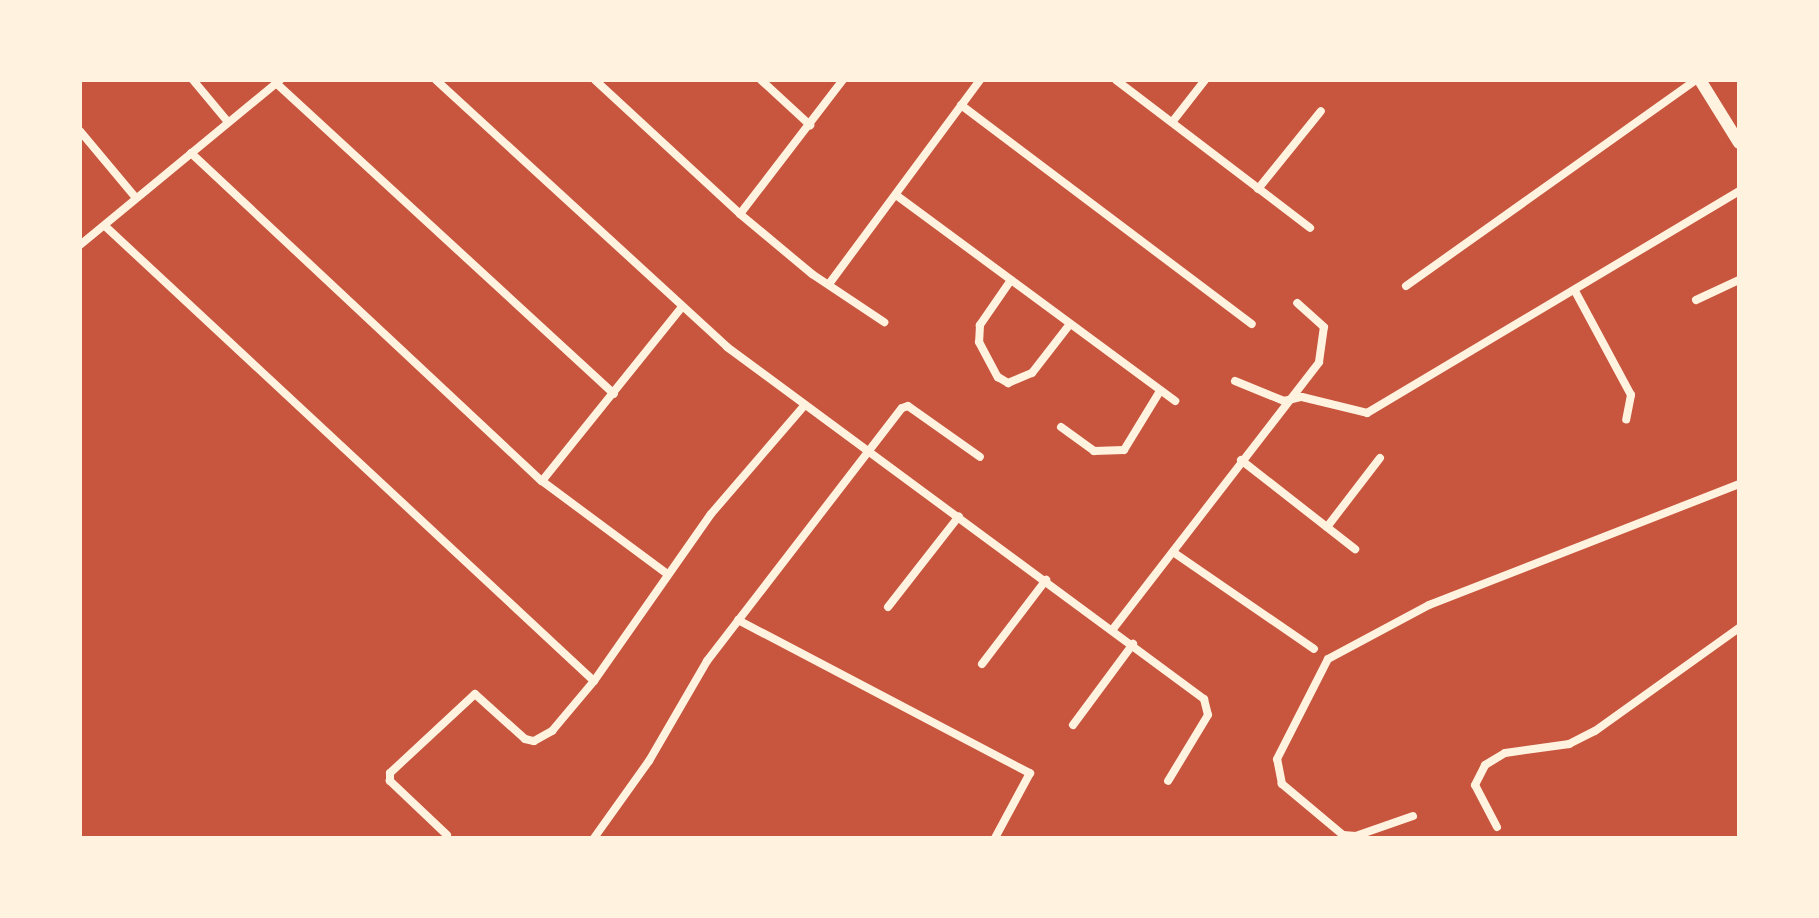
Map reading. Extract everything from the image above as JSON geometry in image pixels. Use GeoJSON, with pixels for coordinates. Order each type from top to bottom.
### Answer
{"type":"FeatureCollection","features":[{"type":"Feature","properties":{"kind":"street"},"geometry":{"type":"LineString","coordinates":[[193,80],[228,122]]}},
{"type":"Feature","properties":{"kind":"street"},"geometry":{"type":"LineString","coordinates":[[436,80],[682,307],[804,406],[870,450],[1113,629],[1209,706],[1208,715],[1168,781]]}},
{"type":"Feature","properties":{"kind":"street"},"geometry":{"type":"LineString","coordinates":[[595,80],[740,214],[829,284],[884,322]]}},
{"type":"Feature","properties":{"kind":"street"},"geometry":{"type":"LineString","coordinates":[[761,80],[810,125]]}},
{"type":"Feature","properties":{"kind":"street"},"geometry":{"type":"LineString","coordinates":[[740,214],[843,80]]}},
{"type":"Feature","properties":{"kind":"street"},"geometry":{"type":"LineString","coordinates":[[829,284],[980,80]]}},
{"type":"Feature","properties":{"kind":"street"},"geometry":{"type":"LineString","coordinates":[[1117,80],[1310,228]]}},
{"type":"Feature","properties":{"kind":"street"},"geometry":{"type":"LineString","coordinates":[[1173,121],[1205,80]]}},
{"type":"Feature","properties":{"kind":"street"},"geometry":{"type":"LineString","coordinates":[[1406,286],[1698,80],[1739,143]]}},
{"type":"Feature","properties":{"kind":"street"},"geometry":{"type":"LineString","coordinates":[[80,245],[278,82],[614,394]]}},
{"type":"Feature","properties":{"kind":"street"},"geometry":{"type":"LineString","coordinates":[[961,105],[1252,324]]}},
{"type":"Feature","properties":{"kind":"street"},"geometry":{"type":"LineString","coordinates":[[1258,189],[1321,111]]}},
{"type":"Feature","properties":{"kind":"street"},"geometry":{"type":"LineString","coordinates":[[80,131],[136,198]]}},
{"type":"Feature","properties":{"kind":"street"},"geometry":{"type":"LineString","coordinates":[[191,153],[542,481],[666,573]]}},
{"type":"Feature","properties":{"kind":"street"},"geometry":{"type":"LineString","coordinates":[[1235,381],[1284,401],[1302,397],[1367,413],[1739,191]]}},
{"type":"Feature","properties":{"kind":"street"},"geometry":{"type":"LineString","coordinates":[[896,195],[1175,401]]}},
{"type":"Feature","properties":{"kind":"street"},"geometry":{"type":"LineString","coordinates":[[105,226],[594,681]]}},
{"type":"Feature","properties":{"kind":"street"},"geometry":{"type":"LineString","coordinates":[[1011,280],[980,325],[979,342],[998,377],[1008,383],[1032,373],[1070,324]]}},
{"type":"Feature","properties":{"kind":"street"},"geometry":{"type":"LineString","coordinates":[[1696,300],[1739,280]]}},
{"type":"Feature","properties":{"kind":"street"},"geometry":{"type":"LineString","coordinates":[[1575,291],[1631,395],[1626,420]]}},
{"type":"Feature","properties":{"kind":"street"},"geometry":{"type":"LineString","coordinates":[[1113,629],[1284,401],[1311,374],[1325,343],[1322,323],[1297,303]]}},
{"type":"Feature","properties":{"kind":"street"},"geometry":{"type":"LineString","coordinates":[[542,481],[682,307]]}},
{"type":"Feature","properties":{"kind":"street"},"geometry":{"type":"LineString","coordinates":[[1061,427],[1094,451],[1124,450],[1160,391]]}},
{"type":"Feature","properties":{"kind":"street"},"geometry":{"type":"LineString","coordinates":[[447,835],[390,781],[397,765],[469,695],[479,693],[534,741],[564,719],[594,681],[666,573],[804,406]]}},
{"type":"Feature","properties":{"kind":"street"},"geometry":{"type":"LineString","coordinates":[[594,838],[738,620],[908,406],[980,457]]}},
{"type":"Feature","properties":{"kind":"street"},"geometry":{"type":"LineString","coordinates":[[1327,527],[1380,458]]}},
{"type":"Feature","properties":{"kind":"street"},"geometry":{"type":"LineString","coordinates":[[1241,460],[1355,549]]}},
{"type":"Feature","properties":{"kind":"street"},"geometry":{"type":"LineString","coordinates":[[1413,816],[1356,836],[1343,835],[1282,784],[1277,759],[1328,659],[1429,605],[1739,484]]}},
{"type":"Feature","properties":{"kind":"street"},"geometry":{"type":"LineString","coordinates":[[888,607],[959,516]]}},
{"type":"Feature","properties":{"kind":"street"},"geometry":{"type":"LineString","coordinates":[[1173,552],[1314,649]]}},
{"type":"Feature","properties":{"kind":"street"},"geometry":{"type":"LineString","coordinates":[[982,664],[1046,580]]}},
{"type":"Feature","properties":{"kind":"street"},"geometry":{"type":"LineString","coordinates":[[738,620],[1030,773],[995,838]]}},
{"type":"Feature","properties":{"kind":"street"},"geometry":{"type":"LineString","coordinates":[[1497,827],[1475,785],[1485,765],[1505,753],[1569,744],[1595,731],[1739,628]]}},
{"type":"Feature","properties":{"kind":"street"},"geometry":{"type":"LineString","coordinates":[[1073,725],[1133,644]]}}]}
